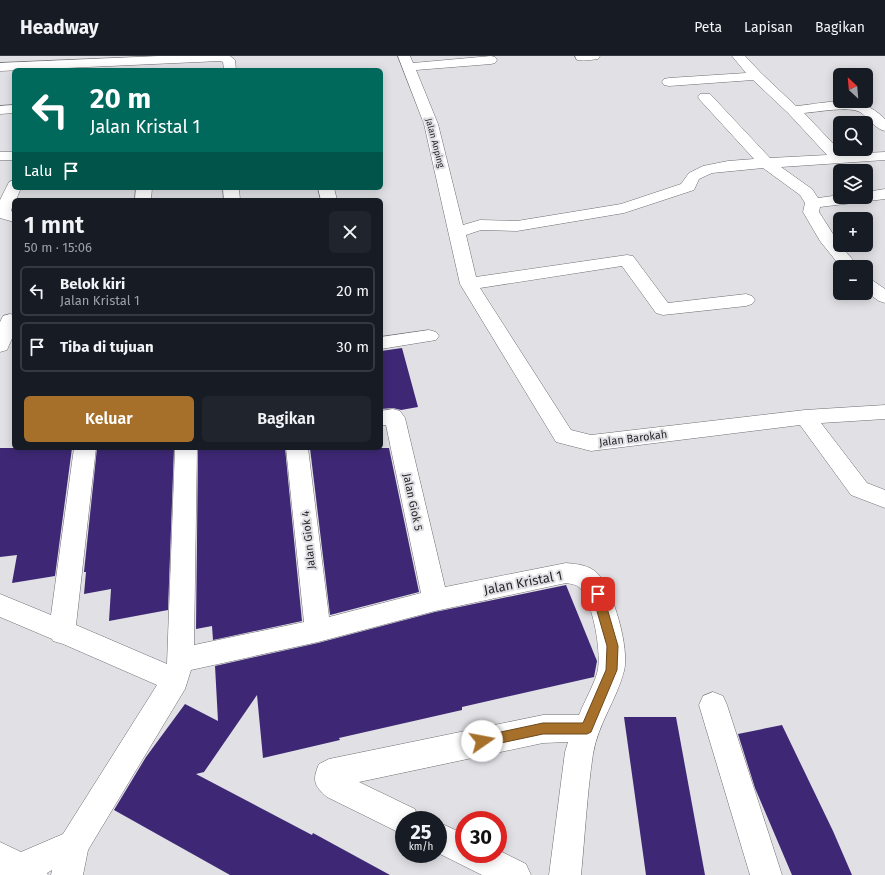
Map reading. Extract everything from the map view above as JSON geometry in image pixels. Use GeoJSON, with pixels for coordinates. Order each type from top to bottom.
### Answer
{"type":"FeatureCollection","features":[{"type":"Feature","properties":{"kind":"street"},"geometry":{"type":"LineString","coordinates":[[581,57],[594,56]]}},
{"type":"Feature","properties":{"kind":"street"},"geometry":{"type":"LineString","coordinates":[[738,56],[756,76],[793,110],[838,158]]}},
{"type":"Feature","properties":{"kind":"street"},"geometry":{"type":"LineString","coordinates":[[0,67],[53,63],[221,57],[229,60],[230,68]]}},
{"type":"Feature","properties":{"kind":"street"},"geometry":{"type":"LineString","coordinates":[[406,62],[491,60]]}},
{"type":"Feature","properties":{"kind":"street","name":"Jalan Anping"},"geometry":{"type":"LineString","coordinates":[[406,62],[431,124],[457,232]]}},
{"type":"Feature","properties":{"kind":"street"},"geometry":{"type":"LineString","coordinates":[[669,82],[756,76]]}},
{"type":"Feature","properties":{"kind":"street"},"geometry":{"type":"LineString","coordinates":[[705,97],[766,163],[806,192],[813,203],[811,212],[826,236],[845,260]]}},
{"type":"Feature","properties":{"kind":"street"},"geometry":{"type":"LineString","coordinates":[[793,110],[853,105],[861,106],[869,111],[885,127]]}},
{"type":"Feature","properties":{"kind":"street"},"geometry":{"type":"LineString","coordinates":[[0,110],[12,109]]}},
{"type":"Feature","properties":{"kind":"street"},"geometry":{"type":"LineString","coordinates":[[0,156],[12,156]]}},
{"type":"Feature","properties":{"kind":"street"},"geometry":{"type":"LineString","coordinates":[[457,232],[480,225],[517,226],[624,208],[688,187],[694,176],[714,168],[766,163],[885,156]]}},
{"type":"Feature","properties":{"kind":"street"},"geometry":{"type":"LineString","coordinates":[[12,190],[4,212],[7,216],[12,217]]}},
{"type":"Feature","properties":{"kind":"street"},"geometry":{"type":"LineString","coordinates":[[873,196],[885,194]]}},
{"type":"Feature","properties":{"kind":"street"},"geometry":{"type":"LineString","coordinates":[[813,203],[833,201]]}},
{"type":"Feature","properties":{"kind":"street","name":"Jalan Barokah"},"geometry":{"type":"LineString","coordinates":[[457,232],[469,284],[564,436],[591,443],[805,417],[885,412]]}},
{"type":"Feature","properties":{"kind":"street"},"geometry":{"type":"LineString","coordinates":[[469,284],[627,260],[663,309],[746,300]]}},
{"type":"Feature","properties":{"kind":"street"},"geometry":{"type":"LineString","coordinates":[[873,289],[885,297]]}},
{"type":"Feature","properties":{"kind":"street"},"geometry":{"type":"LineString","coordinates":[[0,346],[8,319]]}},
{"type":"Feature","properties":{"kind":"street"},"geometry":{"type":"LineString","coordinates":[[383,343],[429,336]]}},
{"type":"Feature","properties":{"kind":"street","name":"Jalan Giok 5"},"geometry":{"type":"LineString","coordinates":[[383,418],[392,416],[395,418],[435,600]]}},
{"type":"Feature","properties":{"kind":"street"},"geometry":{"type":"LineString","coordinates":[[805,417],[859,489],[885,499]]}},
{"type":"Feature","properties":{"kind":"street"},"geometry":{"type":"LineString","coordinates":[[62,633],[85,450]]}},
{"type":"Feature","properties":{"kind":"street"},"geometry":{"type":"LineString","coordinates":[[67,875],[74,845],[178,670],[186,450]]}},
{"type":"Feature","properties":{"kind":"street","name":"Jalan Giok 4"},"geometry":{"type":"LineString","coordinates":[[297,450],[318,632]]}},
{"type":"Feature","properties":{"kind":"street","name":"Jalan Kristal 1"},"geometry":{"type":"LineString","coordinates":[[178,670],[435,600],[566,573],[578,574],[588,580],[598,594],[612,646],[611,670],[587,728],[579,752],[565,875]]}},
{"type":"Feature","properties":{"kind":"street"},"geometry":{"type":"LineString","coordinates":[[0,605],[62,633],[178,670]]}},
{"type":"Feature","properties":{"kind":"street"},"geometry":{"type":"LineString","coordinates":[[713,705],[766,875]]}},
{"type":"Feature","properties":{"kind":"street"},"geometry":{"type":"LineString","coordinates":[[395,816],[337,787],[329,780],[329,774],[543,729],[587,728]]}},
{"type":"Feature","properties":{"kind":"street"},"geometry":{"type":"LineString","coordinates":[[16,869],[74,845]]}},
{"type":"Feature","properties":{"kind":"street"},"geometry":{"type":"LineString","coordinates":[[491,863],[515,875]]}},
{"type":"Feature","properties":{"kind":"building"},"geometry":{"type":"Polygon","coordinates":[[[402,348],[418,407],[401,410],[393,408],[383,409],[383,351],[402,348]]]}},
{"type":"Feature","properties":{"kind":"building"},"geometry":{"type":"Polygon","coordinates":[[[0,448],[12,448],[12,450],[72,450],[55,576],[12,583],[17,555],[0,557],[0,448]]]}},
{"type":"Feature","properties":{"kind":"building"},"geometry":{"type":"Polygon","coordinates":[[[383,448],[389,448],[419,592],[330,615],[310,450],[383,450],[383,448]]]}},
{"type":"Feature","properties":{"kind":"building"},"geometry":{"type":"Polygon","coordinates":[[[97,450],[174,450],[168,610],[109,621],[111,589],[84,594],[86,572],[84,572],[97,450]]]}},
{"type":"Feature","properties":{"kind":"building"},"geometry":{"type":"Polygon","coordinates":[[[198,450],[285,450],[302,621],[213,640],[212,626],[196,629],[198,450]]]}},
{"type":"Feature","properties":{"kind":"building"},"geometry":{"type":"Polygon","coordinates":[[[566,585],[597,661],[594,677],[462,707],[462,710],[339,738],[340,740],[263,758],[257,695],[204,772],[196,774],[312,835],[313,833],[390,875],[230,875],[114,810],[146,757],[185,704],[218,721],[215,666],[318,643],[435,612],[566,585]]]}},
{"type":"Feature","properties":{"kind":"building"},"geometry":{"type":"Polygon","coordinates":[[[624,717],[676,717],[705,875],[646,875],[624,717]]]}},
{"type":"Feature","properties":{"kind":"building"},"geometry":{"type":"Polygon","coordinates":[[[782,725],[833,831],[852,875],[792,875],[755,788],[738,734],[782,725]]]}},
{"type":"Feature","properties":{"kind":"route"},"geometry":{"type":"LineString","coordinates":[[482,741],[543,729],[587,728],[611,670],[612,646],[598,594]]}}]}
